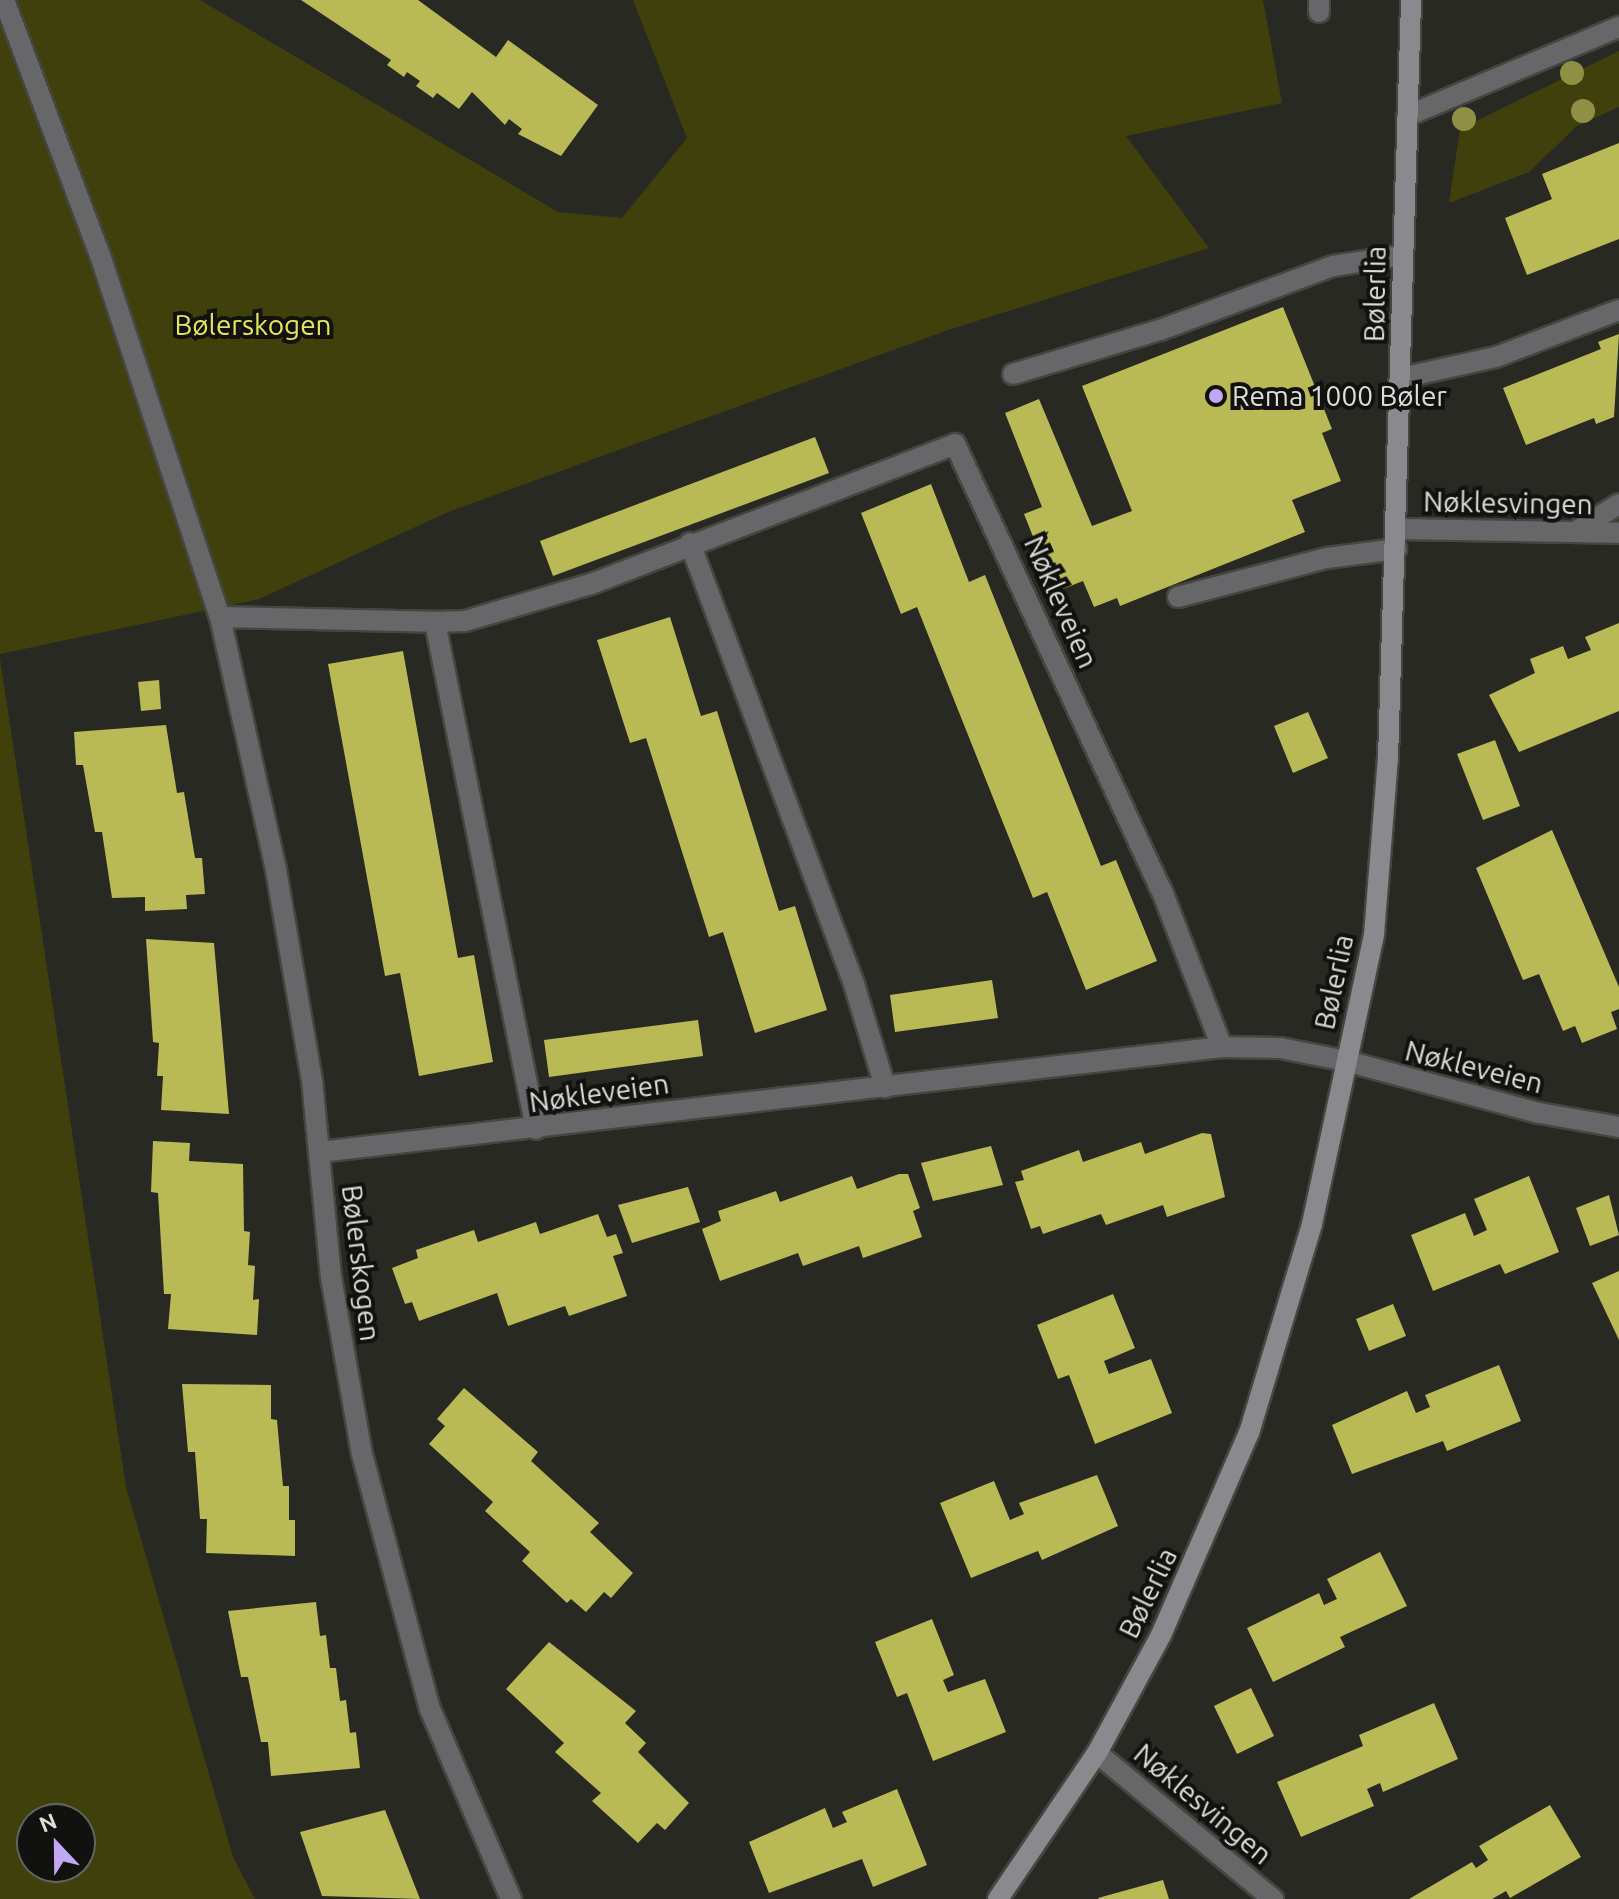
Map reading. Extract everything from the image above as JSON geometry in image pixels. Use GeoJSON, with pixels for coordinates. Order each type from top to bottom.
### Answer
{"type":"FeatureCollection","features":[{"type":"Feature","properties":{"kind":"street","name":"Bølerskogen"},"geometry":{"type":"LineString","coordinates":[[4,0],[120,313],[220,617],[276,870],[320,1152],[350,1390],[398,1608],[430,1709],[511,1899]]}},
{"type":"Feature","properties":{"kind":"street","name":"Bølerlia"},"geometry":{"type":"LineString","coordinates":[[998,1899],[1097,1753],[1161,1635],[1249,1433],[1309,1238],[1374,935],[1396,539],[1411,0]]}},
{"type":"Feature","properties":{"kind":"street"},"geometry":{"type":"LineString","coordinates":[[1407,116],[1619,27]]}},
{"type":"Feature","properties":{"kind":"street"},"geometry":{"type":"LineString","coordinates":[[1013,374],[1160,330],[1333,266],[1403,255]]}},
{"type":"Feature","properties":{"kind":"street"},"geometry":{"type":"LineString","coordinates":[[1401,378],[1496,357],[1619,310]]}},
{"type":"Feature","properties":{"kind":"street","name":"Nøkleveien"},"geometry":{"type":"LineString","coordinates":[[435,622],[465,621],[591,584],[690,543],[955,444],[1162,891],[1222,1047]]}},
{"type":"Feature","properties":{"kind":"street"},"geometry":{"type":"LineString","coordinates":[[1575,532],[1619,504]]}},
{"type":"Feature","properties":{"kind":"street","name":"Nøklesvingen"},"geometry":{"type":"LineString","coordinates":[[1178,597],[1396,539],[1619,533]]}},
{"type":"Feature","properties":{"kind":"street"},"geometry":{"type":"LineString","coordinates":[[690,543],[854,984],[885,1087]]}},
{"type":"Feature","properties":{"kind":"street"},"geometry":{"type":"LineString","coordinates":[[220,617],[435,622],[536,1129]]}},
{"type":"Feature","properties":{"kind":"street","name":"Nøkleveien"},"geometry":{"type":"LineString","coordinates":[[320,1152],[1222,1047],[1280,1048],[1346,1061],[1539,1113],[1619,1127]]}},
{"type":"Feature","properties":{"kind":"street","name":"Nøklesvingen"},"geometry":{"type":"LineString","coordinates":[[1097,1753],[1273,1899]]}},
{"type":"Feature","properties":{"kind":"green space","name":"Bølerskogen"},"geometry":{"type":"Polygon","coordinates":[[[0,0],[200,0],[558,212],[622,218],[687,138],[633,0],[1263,0],[1282,103],[1126,136],[1209,248],[948,330],[448,512],[259,599],[0,654],[0,0]]]}},
{"type":"Feature","properties":{"kind":"green space"},"geometry":{"type":"Polygon","coordinates":[[[1619,51],[1619,107],[1577,126],[1529,172],[1449,203],[1460,129],[1619,51]]]}},
{"type":"Feature","properties":{"kind":"green space"},"geometry":{"type":"Polygon","coordinates":[[[0,659],[126,1487],[233,1857],[255,1899],[0,1899],[0,659]]]}},
{"type":"Feature","properties":{"kind":"building"},"geometry":{"type":"Polygon","coordinates":[[[301,0],[418,0],[496,57],[508,40],[598,105],[561,156],[518,134],[522,129],[509,119],[505,125],[472,92],[459,109],[437,93],[433,98],[416,86],[420,81],[407,72],[404,77],[387,65],[391,60],[301,0]]]}},
{"type":"Feature","properties":{"kind":"building"},"geometry":{"type":"Polygon","coordinates":[[[1619,143],[1619,239],[1527,275],[1505,218],[1552,199],[1542,174],[1619,143]]]}},
{"type":"Feature","properties":{"kind":"building"},"geometry":{"type":"Polygon","coordinates":[[[1283,307],[1332,429],[1322,433],[1341,481],[1292,500],[1305,532],[1120,606],[1117,598],[1094,607],[1083,581],[1055,592],[1024,514],[1042,507],[1005,413],[1039,399],[1092,526],[1132,511],[1082,386],[1283,307]]]}},
{"type":"Feature","properties":{"kind":"building"},"geometry":{"type":"Polygon","coordinates":[[[1619,334],[1614,417],[1596,424],[1594,418],[1526,445],[1503,388],[1601,349],[1598,342],[1619,334]]]}},
{"type":"Feature","properties":{"kind":"building"},"geometry":{"type":"Polygon","coordinates":[[[815,437],[829,473],[553,576],[540,541],[815,437]]]}},
{"type":"Feature","properties":{"kind":"building"},"geometry":{"type":"Polygon","coordinates":[[[931,484],[969,582],[985,575],[1101,866],[1116,860],[1157,961],[1086,990],[1047,892],[1033,898],[917,607],[901,614],[861,513],[931,484]]]}},
{"type":"Feature","properties":{"kind":"building"},"geometry":{"type":"Polygon","coordinates":[[[670,617],[701,716],[717,711],[779,911],[795,906],[827,1010],[755,1033],[723,932],[709,937],[646,738],[630,743],[597,640],[670,617]]]}},
{"type":"Feature","properties":{"kind":"building"},"geometry":{"type":"Polygon","coordinates":[[[1619,623],[1619,711],[1519,752],[1489,695],[1535,673],[1530,659],[1563,646],[1568,659],[1591,650],[1585,637],[1619,623]]]}},
{"type":"Feature","properties":{"kind":"building"},"geometry":{"type":"Polygon","coordinates":[[[403,651],[458,958],[474,955],[493,1062],[419,1076],[400,973],[385,976],[328,664],[403,651]]]}},
{"type":"Feature","properties":{"kind":"building"},"geometry":{"type":"Polygon","coordinates":[[[159,680],[161,709],[141,711],[138,682],[159,680]]]}},
{"type":"Feature","properties":{"kind":"building"},"geometry":{"type":"Polygon","coordinates":[[[1308,712],[1328,758],[1293,773],[1274,726],[1308,712]]]}},
{"type":"Feature","properties":{"kind":"building"},"geometry":{"type":"Polygon","coordinates":[[[166,725],[177,793],[184,792],[195,858],[202,858],[205,894],[186,895],[187,909],[145,911],[145,897],[112,898],[102,832],[95,832],[83,765],[76,765],[74,732],[166,725]]]}},
{"type":"Feature","properties":{"kind":"building"},"geometry":{"type":"Polygon","coordinates":[[[1495,740],[1520,806],[1483,820],[1457,754],[1495,740]]]}},
{"type":"Feature","properties":{"kind":"building"},"geometry":{"type":"Polygon","coordinates":[[[1552,830],[1619,987],[1619,1009],[1611,1012],[1617,1029],[1582,1043],[1575,1026],[1563,1031],[1539,974],[1523,980],[1476,868],[1552,830]]]}},
{"type":"Feature","properties":{"kind":"building"},"geometry":{"type":"Polygon","coordinates":[[[146,939],[214,943],[229,1114],[161,1110],[163,1076],[157,1076],[159,1043],[153,1042],[146,939]]]}},
{"type":"Feature","properties":{"kind":"building"},"geometry":{"type":"Polygon","coordinates":[[[992,980],[998,1018],[895,1032],[890,995],[992,980]]]}},
{"type":"Feature","properties":{"kind":"building"},"geometry":{"type":"Polygon","coordinates":[[[698,1020],[703,1056],[549,1077],[544,1040],[698,1020]]]}},
{"type":"Feature","properties":{"kind":"building"},"geometry":{"type":"Polygon","coordinates":[[[1202,1133],[1211,1134],[1225,1197],[1167,1217],[1163,1205],[1106,1225],[1101,1214],[1043,1234],[1040,1226],[1031,1229],[1015,1182],[1024,1180],[1021,1171],[1079,1150],[1083,1162],[1141,1142],[1145,1154],[1202,1133]]]}},
{"type":"Feature","properties":{"kind":"building"},"geometry":{"type":"Polygon","coordinates":[[[153,1141],[190,1143],[189,1161],[243,1164],[244,1231],[250,1232],[248,1265],[255,1266],[253,1300],[259,1299],[257,1335],[168,1329],[171,1294],[164,1294],[158,1193],[151,1192],[153,1141]]]}},
{"type":"Feature","properties":{"kind":"building"},"geometry":{"type":"Polygon","coordinates":[[[991,1146],[1003,1185],[933,1201],[921,1163],[991,1146]]]}},
{"type":"Feature","properties":{"kind":"building"},"geometry":{"type":"Polygon","coordinates":[[[899,1174],[908,1174],[920,1208],[913,1211],[922,1237],[863,1258],[859,1246],[803,1266],[798,1253],[720,1281],[702,1229],[721,1221],[718,1211],[776,1191],[780,1202],[852,1176],[857,1189],[899,1174]]]}},
{"type":"Feature","properties":{"kind":"building"},"geometry":{"type":"Polygon","coordinates":[[[1529,1176],[1559,1252],[1505,1274],[1500,1264],[1433,1291],[1411,1235],[1465,1213],[1474,1236],[1487,1230],[1474,1199],[1529,1176]]]}},
{"type":"Feature","properties":{"kind":"building"},"geometry":{"type":"Polygon","coordinates":[[[688,1187],[700,1222],[632,1243],[618,1205],[688,1187]]]}},
{"type":"Feature","properties":{"kind":"building"},"geometry":{"type":"Polygon","coordinates":[[[1609,1195],[1619,1235],[1590,1246],[1576,1208],[1609,1195]]]}},
{"type":"Feature","properties":{"kind":"building"},"geometry":{"type":"Polygon","coordinates":[[[598,1214],[607,1237],[616,1234],[623,1253],[613,1256],[627,1296],[569,1316],[565,1306],[508,1326],[497,1293],[419,1321],[412,1302],[405,1304],[392,1268],[418,1258],[416,1250],[474,1230],[478,1242],[536,1222],[540,1234],[598,1214]]]}},
{"type":"Feature","properties":{"kind":"building"},"geometry":{"type":"Polygon","coordinates":[[[1619,1271],[1619,1340],[1592,1283],[1619,1271]]]}},
{"type":"Feature","properties":{"kind":"building"},"geometry":{"type":"Polygon","coordinates":[[[1113,1294],[1135,1348],[1104,1361],[1109,1374],[1151,1359],[1172,1413],[1095,1444],[1069,1375],[1058,1379],[1037,1325],[1113,1294]]]}},
{"type":"Feature","properties":{"kind":"building"},"geometry":{"type":"Polygon","coordinates":[[[1393,1304],[1406,1336],[1369,1351],[1356,1319],[1393,1304]]]}},
{"type":"Feature","properties":{"kind":"building"},"geometry":{"type":"Polygon","coordinates":[[[1499,1365],[1521,1421],[1447,1451],[1443,1441],[1352,1474],[1332,1425],[1407,1391],[1416,1413],[1430,1407],[1425,1395],[1499,1365]]]}},
{"type":"Feature","properties":{"kind":"building"},"geometry":{"type":"Polygon","coordinates":[[[182,1384],[271,1385],[271,1419],[277,1420],[283,1486],[289,1486],[289,1520],[295,1520],[295,1556],[206,1553],[207,1519],[200,1519],[195,1452],[188,1452],[182,1384]]]}},
{"type":"Feature","properties":{"kind":"building"},"geometry":{"type":"Polygon","coordinates":[[[464,1388],[538,1452],[531,1461],[599,1523],[590,1532],[633,1573],[611,1598],[604,1592],[586,1612],[571,1599],[567,1603],[522,1561],[530,1552],[485,1511],[493,1502],[429,1444],[445,1426],[437,1419],[464,1388]]]}},
{"type":"Feature","properties":{"kind":"building"},"geometry":{"type":"Polygon","coordinates":[[[1097,1475],[1118,1526],[1042,1560],[1038,1551],[971,1578],[940,1503],[994,1481],[1010,1520],[1024,1514],[1019,1503],[1097,1475]]]}},
{"type":"Feature","properties":{"kind":"building"},"geometry":{"type":"Polygon","coordinates":[[[1380,1552],[1407,1606],[1340,1637],[1345,1647],[1273,1682],[1247,1628],[1319,1593],[1324,1605],[1337,1599],[1327,1579],[1380,1552]]]}},
{"type":"Feature","properties":{"kind":"building"},"geometry":{"type":"Polygon","coordinates":[[[316,1602],[320,1636],[326,1635],[330,1668],[336,1668],[340,1701],[346,1700],[350,1733],[356,1732],[360,1768],[271,1776],[268,1742],[261,1742],[248,1677],[241,1677],[228,1611],[316,1602]]]}},
{"type":"Feature","properties":{"kind":"building"},"geometry":{"type":"Polygon","coordinates":[[[932,1619],[954,1675],[943,1680],[948,1692],[985,1679],[1006,1732],[933,1761],[907,1693],[897,1697],[875,1642],[932,1619]]]}},
{"type":"Feature","properties":{"kind":"building"},"geometry":{"type":"Polygon","coordinates":[[[549,1642],[636,1711],[625,1723],[646,1743],[638,1752],[689,1803],[665,1830],[657,1823],[638,1843],[592,1801],[601,1793],[555,1752],[564,1743],[506,1689],[549,1642]]]}},
{"type":"Feature","properties":{"kind":"building"},"geometry":{"type":"Polygon","coordinates":[[[1251,1688],[1274,1736],[1237,1754],[1214,1706],[1251,1688]]]}},
{"type":"Feature","properties":{"kind":"building"},"geometry":{"type":"Polygon","coordinates":[[[1434,1703],[1458,1759],[1383,1792],[1380,1783],[1367,1789],[1374,1806],[1301,1837],[1277,1782],[1363,1746],[1359,1735],[1434,1703]]]}},
{"type":"Feature","properties":{"kind":"building"},"geometry":{"type":"Polygon","coordinates":[[[897,1789],[927,1865],[873,1887],[862,1859],[769,1893],[749,1842],[825,1808],[833,1828],[847,1822],[842,1812],[897,1789]]]}},
{"type":"Feature","properties":{"kind":"building"},"geometry":{"type":"Polygon","coordinates":[[[1550,1805],[1581,1857],[1510,1898],[1506,1891],[1492,1899],[1409,1899],[1472,1862],[1476,1868],[1488,1860],[1479,1846],[1550,1805]]]}},
{"type":"Feature","properties":{"kind":"building"},"geometry":{"type":"Polygon","coordinates":[[[385,1810],[420,1899],[322,1896],[300,1832],[385,1810]]]}},
{"type":"Feature","properties":{"kind":"building"},"geometry":{"type":"Polygon","coordinates":[[[1163,1880],[1169,1899],[1098,1898],[1163,1880]]]}},
{"type":"Feature","properties":{"kind":"place","name":"Rema 1000 Bøler"},"geometry":{"type":"Point","coordinates":[1216,396]}}]}
